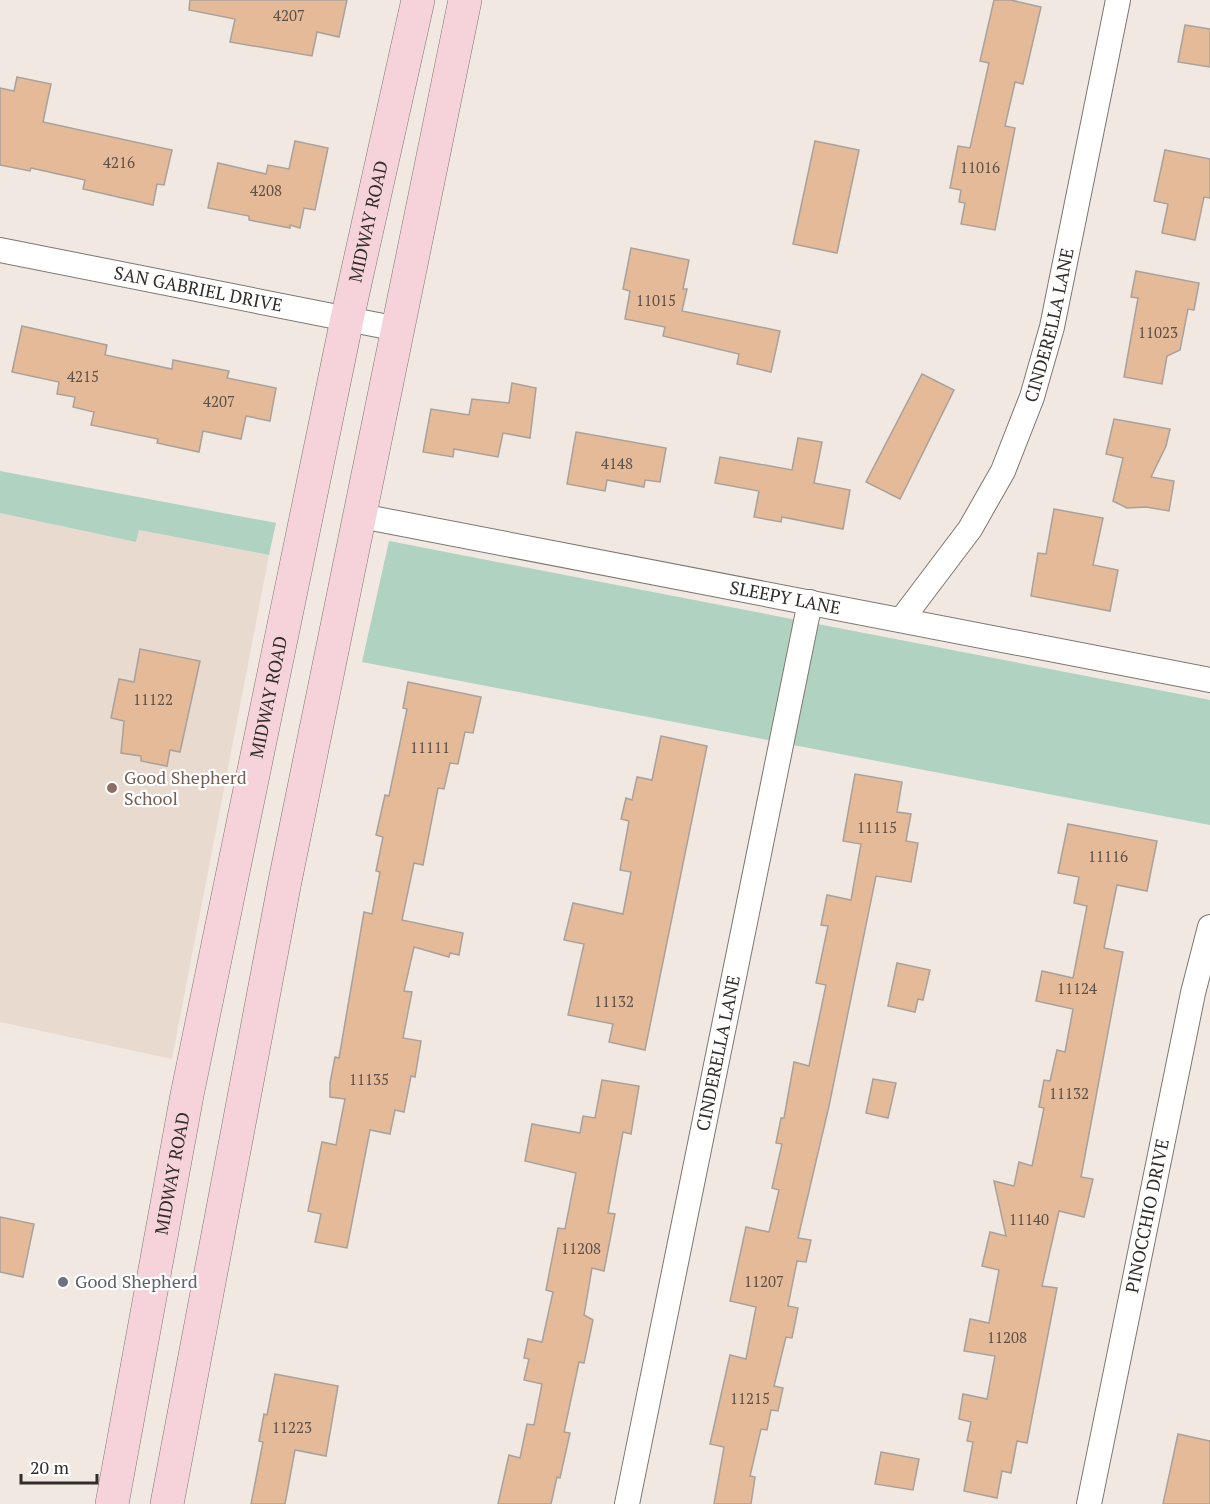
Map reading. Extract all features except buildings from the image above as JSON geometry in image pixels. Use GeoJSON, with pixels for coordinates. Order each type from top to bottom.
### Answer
{"type":"FeatureCollection","features":[{"type":"Feature","properties":{"kind":"main road","name":"MIDWAY ROAD"},"geometry":{"type":"LineString","coordinates":[[112,1504],[187,1095],[347,319],[418,0]]}},
{"type":"Feature","properties":{"kind":"main road"},"geometry":{"type":"LineString","coordinates":[[167,1504],[285,881],[465,0]]}},
{"type":"Feature","properties":{"kind":"street","name":"CINDERELLA LANE"},"geometry":{"type":"LineString","coordinates":[[902,620],[970,529],[1003,471],[1032,397],[1052,327],[1118,0]]}},
{"type":"Feature","properties":{"kind":"street","name":"SAN GABRIEL DRIVE"},"geometry":{"type":"LineString","coordinates":[[0,250],[398,329]]}},
{"type":"Feature","properties":{"kind":"street","name":"SLEEPY LANE"},"geometry":{"type":"LineString","coordinates":[[361,516],[1210,680]]}},
{"type":"Feature","properties":{"kind":"street","name":"CINDERELLA LANE"},"geometry":{"type":"LineString","coordinates":[[627,1504],[810,603]]}},
{"type":"Feature","properties":{"kind":"street","name":"PINOCCHIO DRIVE"},"geometry":{"type":"LineString","coordinates":[[1089,1504],[1193,993],[1210,927]]}},
{"type":"Feature","properties":{"kind":"shaded area","name":"Good Shepherd School"},"geometry":{"type":"Polygon","coordinates":[[[0,513],[136,542],[139,530],[269,555],[172,1059],[0,1022],[0,513]]]}},
{"type":"Feature","properties":{"kind":"green space"},"geometry":{"type":"Polygon","coordinates":[[[0,471],[276,523],[269,555],[139,530],[136,542],[0,513],[0,471]]]}},
{"type":"Feature","properties":{"kind":"green space"},"geometry":{"type":"Polygon","coordinates":[[[389,541],[1210,700],[1210,825],[362,662],[389,541]]]}},
{"type":"Feature","properties":{"kind":"place","name":"Good Shepherd School"},"geometry":{"type":"Point","coordinates":[112,788]}},
{"type":"Feature","properties":{"kind":"place","name":"Good Shepherd"},"geometry":{"type":"Point","coordinates":[63,1282]}}]}
